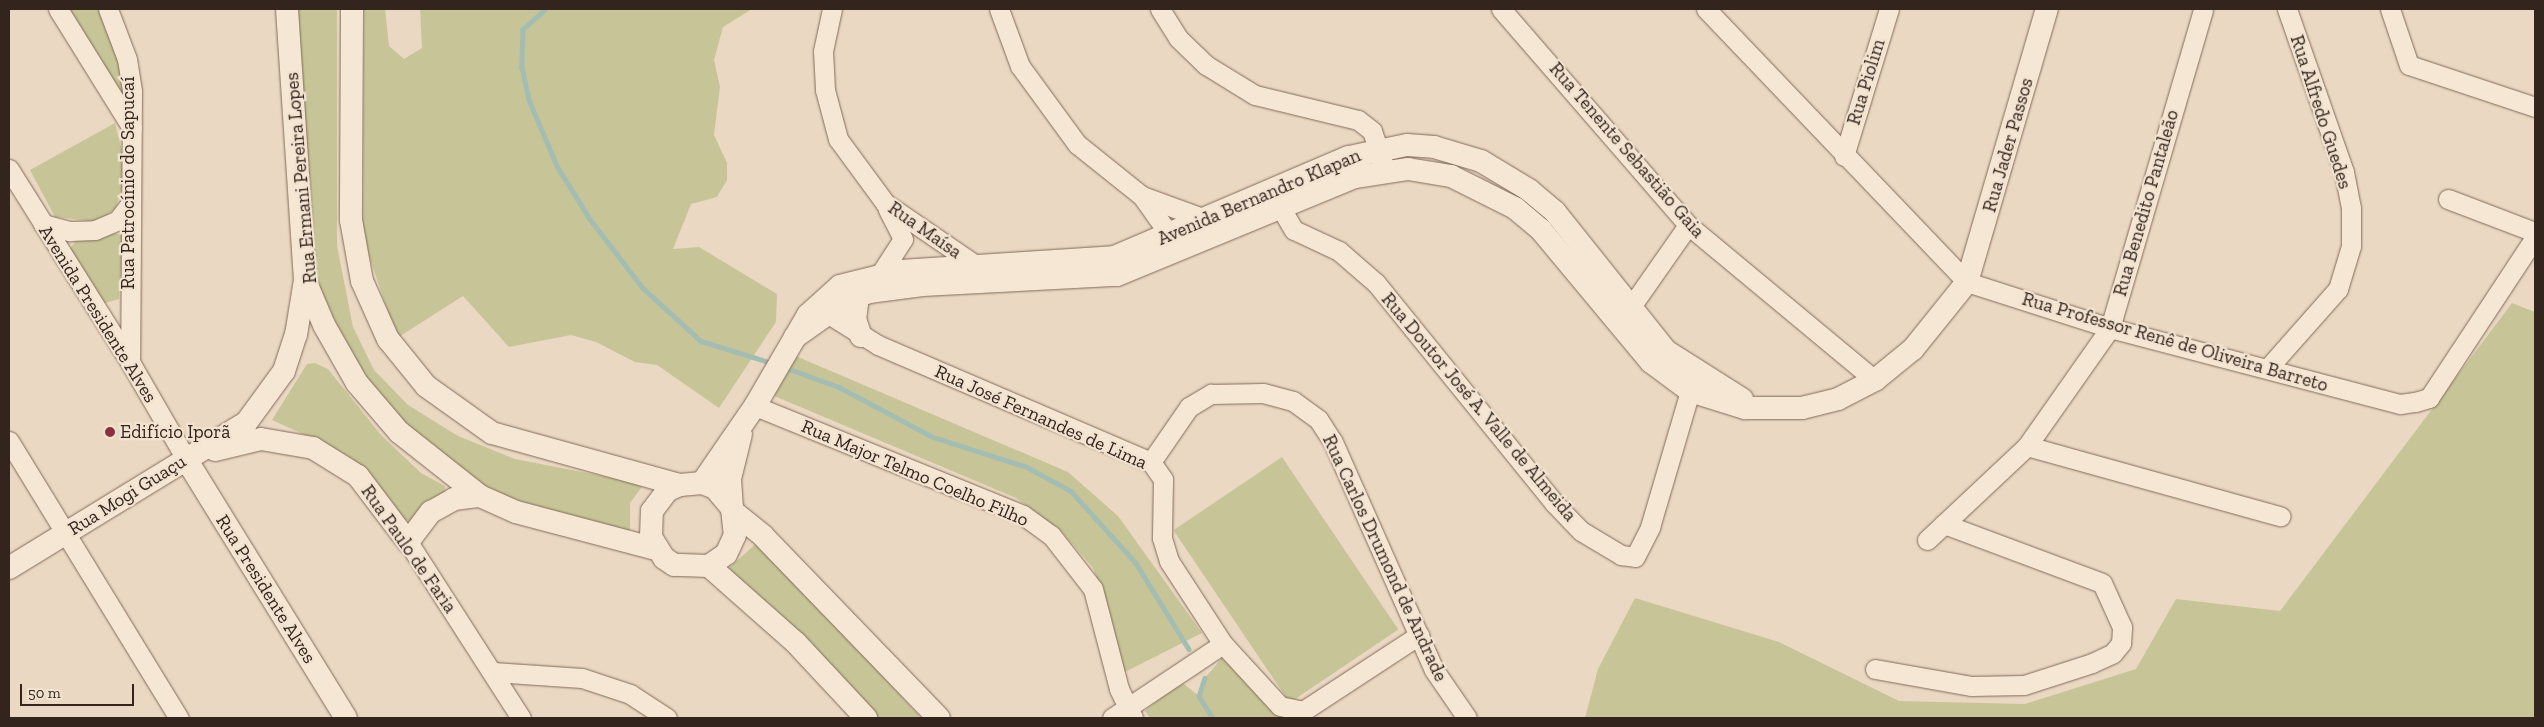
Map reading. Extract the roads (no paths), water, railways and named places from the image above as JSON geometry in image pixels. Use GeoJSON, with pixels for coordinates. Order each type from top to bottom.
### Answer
{"type":"FeatureCollection","features":[{"type":"Feature","properties":{"kind":"street"},"geometry":{"type":"LineString","coordinates":[[58,9],[132,128]]}},
{"type":"Feature","properties":{"kind":"street","name":"Rua Patrocínio do Sapucaí"},"geometry":{"type":"LineString","coordinates":[[108,9],[127,59],[132,128],[130,362]]}},
{"type":"Feature","properties":{"kind":"street","name":"Rua Ermani Pereira Lopes"},"geometry":{"type":"LineString","coordinates":[[287,9],[305,280],[324,325],[357,383],[399,432],[480,496],[516,512],[656,549]]}},
{"type":"Feature","properties":{"kind":"street"},"geometry":{"type":"LineString","coordinates":[[352,9],[350,220],[362,281],[388,339],[426,386],[492,433],[680,484],[702,483],[720,492],[734,511],[763,536],[939,718]]}},
{"type":"Feature","properties":{"kind":"street","name":"Rua Maísa"},"geometry":{"type":"LineString","coordinates":[[832,9],[823,51],[833,125],[849,158],[885,204],[977,274]]}},
{"type":"Feature","properties":{"kind":"street"},"geometry":{"type":"LineString","coordinates":[[999,9],[1020,66],[1077,144],[1142,196],[1208,228]]}},
{"type":"Feature","properties":{"kind":"street"},"geometry":{"type":"LineString","coordinates":[[1160,9],[1178,38],[1206,65],[1255,95],[1358,120],[1372,131],[1383,159]]}},
{"type":"Feature","properties":{"kind":"street","name":"Rua Tenente Sebastião Gaia"},"geometry":{"type":"LineString","coordinates":[[1501,9],[1688,225],[1875,380]]}},
{"type":"Feature","properties":{"kind":"street","name":"Rua Professor Renê de Oliveira Barreto"},"geometry":{"type":"LineString","coordinates":[[1706,9],[1844,156],[1967,282],[2110,328],[2400,404],[2429,398],[2535,237]]}},
{"type":"Feature","properties":{"kind":"street","name":"Rua Piolim"},"geometry":{"type":"LineString","coordinates":[[1844,156],[1889,9]]}},
{"type":"Feature","properties":{"kind":"street","name":"Rua Jader Passos"},"geometry":{"type":"LineString","coordinates":[[1967,282],[2047,9]]}},
{"type":"Feature","properties":{"kind":"street","name":"Rua Benedito Pantaleão"},"geometry":{"type":"LineString","coordinates":[[1927,540],[2027,446],[2110,328],[2203,9]]}},
{"type":"Feature","properties":{"kind":"street","name":"Rua Alfredo Guedes"},"geometry":{"type":"LineString","coordinates":[[2268,368],[2338,289],[2351,246],[2351,208],[2344,172],[2286,9]]}},
{"type":"Feature","properties":{"kind":"street"},"geometry":{"type":"LineString","coordinates":[[2390,9],[2404,57],[2418,70],[2535,107]]}},
{"type":"Feature","properties":{"kind":"street","name":"Avenida Bernandro Klapan"},"geometry":{"type":"LineString","coordinates":[[702,483],[754,406],[793,340],[821,311],[840,286],[881,273],[1117,275],[1175,243],[1275,198],[1383,159],[1431,171],[1494,194],[1541,230],[1624,317],[1666,351],[1728,393],[1770,409]]}},
{"type":"Feature","properties":{"kind":"street","name":"Avenida Presidente Alves"},"geometry":{"type":"LineString","coordinates":[[9,169],[130,362],[186,459]]}},
{"type":"Feature","properties":{"kind":"street"},"geometry":{"type":"LineString","coordinates":[[1142,196],[1175,243]]}},
{"type":"Feature","properties":{"kind":"street","name":"Rua Doutor José A. Valle de Almeida"},"geometry":{"type":"LineString","coordinates":[[1275,198],[1294,230],[1339,251],[1376,283],[1554,503],[1581,531],[1621,555],[1635,557],[1650,527],[1690,391]]}},
{"type":"Feature","properties":{"kind":"street"},"geometry":{"type":"LineString","coordinates":[[2448,199],[2535,232]]}},
{"type":"Feature","properties":{"kind":"street"},"geometry":{"type":"LineString","coordinates":[[43,224],[70,231],[95,230],[118,220],[131,203]]}},
{"type":"Feature","properties":{"kind":"street"},"geometry":{"type":"LineString","coordinates":[[881,273],[903,239],[885,204]]}},
{"type":"Feature","properties":{"kind":"street"},"geometry":{"type":"LineString","coordinates":[[1624,317],[1688,225]]}},
{"type":"Feature","properties":{"kind":"street","name":"Avenida Bernandro Klapan"},"geometry":{"type":"LineString","coordinates":[[821,311],[858,296],[977,274]]}},
{"type":"Feature","properties":{"kind":"street","name":"Rua Mogi Guaçu"},"geometry":{"type":"LineString","coordinates":[[9,568],[186,459],[253,415],[284,372],[296,335],[305,280]]}},
{"type":"Feature","properties":{"kind":"street","name":"Avenida Bernandro Klapan"},"geometry":{"type":"LineString","coordinates":[[1624,317],[1651,362],[1690,391],[1729,406],[1770,409],[1802,408],[1838,399],[1875,380],[1912,348],[1967,282]]}},
{"type":"Feature","properties":{"kind":"street"},"geometry":{"type":"LineString","coordinates":[[858,296],[855,319],[861,336]]}},
{"type":"Feature","properties":{"kind":"street","name":"Rua José Fernandes de Lima"},"geometry":{"type":"LineString","coordinates":[[821,311],[861,336],[1151,462],[1164,479],[1164,549],[1223,644],[1280,706],[1303,711],[1419,635]]}},
{"type":"Feature","properties":{"kind":"street","name":"Rua Carlos Drumond de Andrade"},"geometry":{"type":"LineString","coordinates":[[1151,462],[1189,407],[1211,394],[1262,392],[1293,401],[1318,419],[1333,442],[1434,670],[1467,718]]}},
{"type":"Feature","properties":{"kind":"street","name":"Avenida Bernandro Klapan"},"geometry":{"type":"LineString","coordinates":[[734,511],[730,479],[754,406]]}},
{"type":"Feature","properties":{"kind":"street","name":"Rua Major Telmo Coelho Filho"},"geometry":{"type":"LineString","coordinates":[[754,406],[1023,515],[1051,535],[1093,589],[1124,715]]}},
{"type":"Feature","properties":{"kind":"street"},"geometry":{"type":"LineString","coordinates":[[253,415],[271,440]]}},
{"type":"Feature","properties":{"kind":"street"},"geometry":{"type":"LineString","coordinates":[[9,440],[179,718]]}},
{"type":"Feature","properties":{"kind":"street","name":"Rua Paulo de Faria"},"geometry":{"type":"LineString","coordinates":[[186,459],[224,447],[271,440],[312,448],[347,466],[408,542],[521,718]]}},
{"type":"Feature","properties":{"kind":"street"},"geometry":{"type":"LineString","coordinates":[[2027,446],[2280,516]]}},
{"type":"Feature","properties":{"kind":"street","name":"Rua Presidente Alves"},"geometry":{"type":"LineString","coordinates":[[186,459],[346,718]]}},
{"type":"Feature","properties":{"kind":"street"},"geometry":{"type":"LineString","coordinates":[[680,484],[668,490],[652,511],[651,537],[656,549],[674,565],[709,566],[796,643],[866,718]]}},
{"type":"Feature","properties":{"kind":"street"},"geometry":{"type":"LineString","coordinates":[[408,542],[431,512],[454,499],[480,496]]}},
{"type":"Feature","properties":{"kind":"street"},"geometry":{"type":"LineString","coordinates":[[709,566],[732,545],[734,511]]}},
{"type":"Feature","properties":{"kind":"street"},"geometry":{"type":"LineString","coordinates":[[1875,670],[1971,686],[2024,685],[2092,663],[2113,653],[2121,643],[2122,627],[2102,583],[1944,524]]}},
{"type":"Feature","properties":{"kind":"street"},"geometry":{"type":"LineString","coordinates":[[1124,715],[1223,644]]}},
{"type":"Feature","properties":{"kind":"street"},"geometry":{"type":"LineString","coordinates":[[493,672],[582,678],[630,694],[667,718]]}},
{"type":"Feature","properties":{"kind":"waterway"},"geometry":{"type":"LineString","coordinates":[[546,9],[523,30],[522,67],[529,100],[557,166],[590,219],[643,288],[701,341],[772,363]]}},
{"type":"Feature","properties":{"kind":"waterway"},"geometry":{"type":"LineString","coordinates":[[784,367],[839,387],[933,437],[1027,467],[1071,491],[1136,563],[1189,649]]}},
{"type":"Feature","properties":{"kind":"waterway"},"geometry":{"type":"LineString","coordinates":[[1205,678],[1199,696],[1213,718]]}},
{"type":"Feature","properties":{"kind":"place","name":"Edifício Iporã"},"geometry":{"type":"Point","coordinates":[110,432]}}]}
